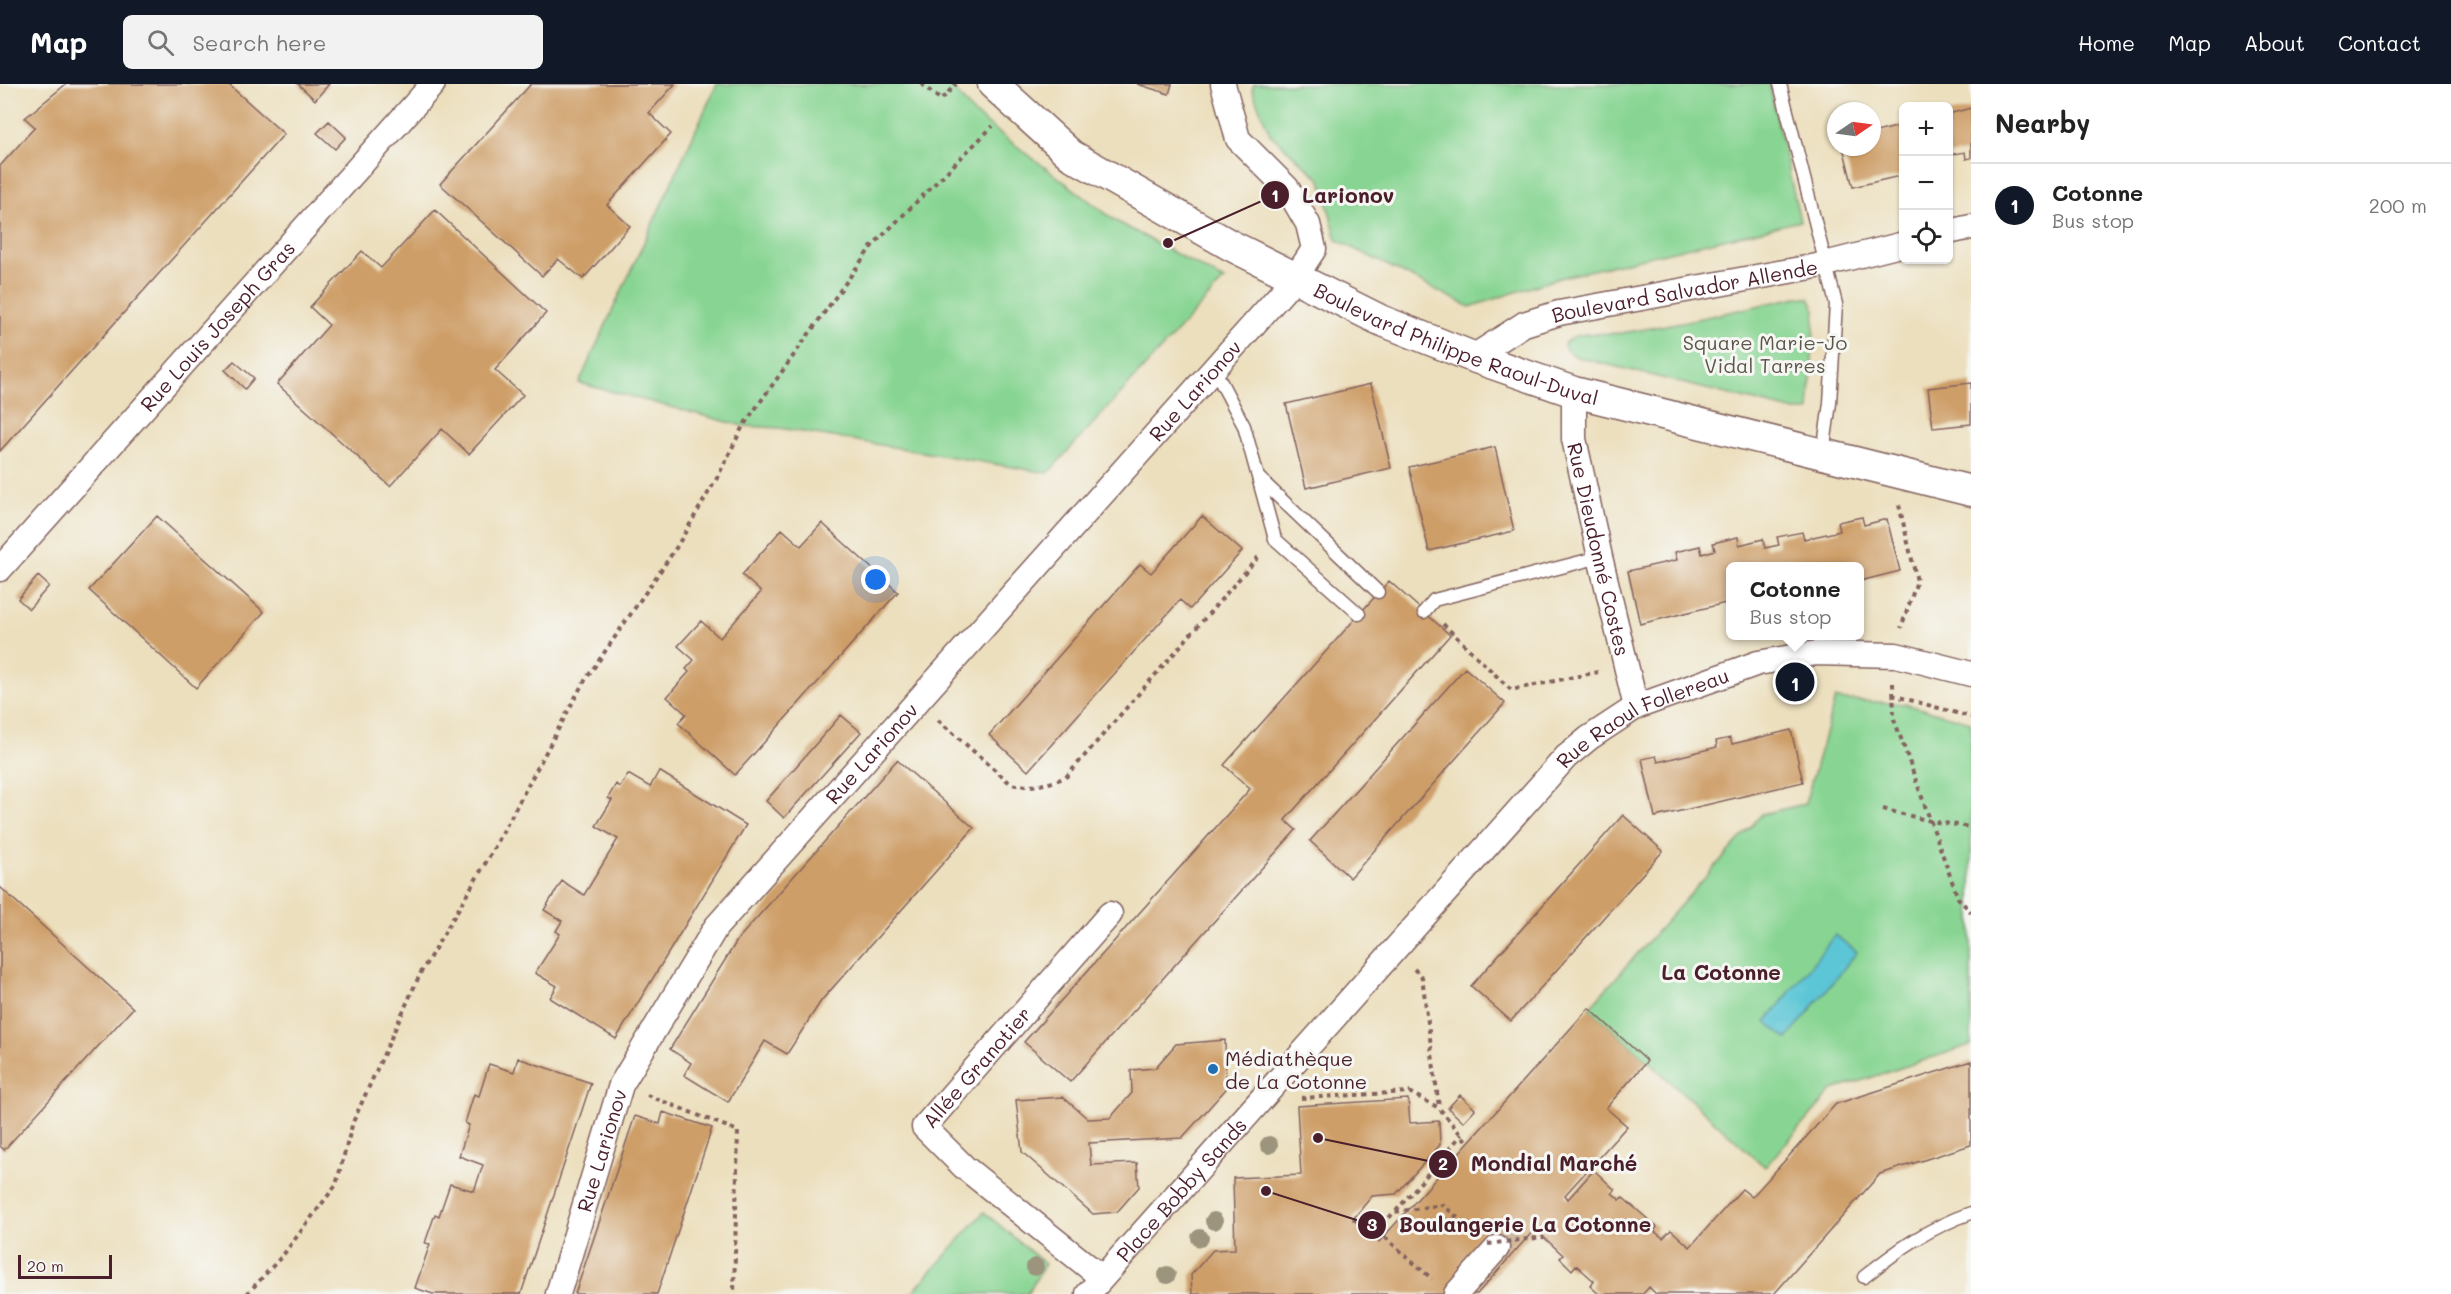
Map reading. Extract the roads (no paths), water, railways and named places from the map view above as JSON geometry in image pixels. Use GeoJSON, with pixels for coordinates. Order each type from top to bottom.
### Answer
{"type":"FeatureCollection","features":[{"type":"Feature","properties":{"kind":"street","name":"Rue Louis Joseph Gras"},"geometry":{"type":"LineString","coordinates":[[0,569],[433,84]]}},
{"type":"Feature","properties":{"kind":"street","name":"Boulevard Philippe Raoul-Duval"},"geometry":{"type":"LineString","coordinates":[[993,84],[1071,155],[1221,240],[1380,320],[1473,357],[1574,392],[1971,490]]}},
{"type":"Feature","properties":{"kind":"street","name":"Rue Larionov"},"geometry":{"type":"LineString","coordinates":[[558,1294],[621,1085],[716,927],[1296,278],[1314,249],[1308,224],[1287,188],[1238,139],[1223,84]]}},
{"type":"Feature","properties":{"kind":"street"},"geometry":{"type":"LineString","coordinates":[[1953,231],[1971,227]]}},
{"type":"Feature","properties":{"kind":"street","name":"Boulevard Salvador Allende"},"geometry":{"type":"LineString","coordinates":[[1473,357],[1524,324],[1559,313],[1825,264],[1899,245]]}},
{"type":"Feature","properties":{"kind":"street","name":"Rue Dieudonné Costes"},"geometry":{"type":"LineString","coordinates":[[1574,392],[1574,439],[1636,707]]}},
{"type":"Feature","properties":{"kind":"street","name":"Rue Raoul Follereau"},"geometry":{"type":"LineString","coordinates":[[1394,950],[1566,757],[1589,738],[1636,707],[1758,663],[1816,653],[1896,655],[1971,674]]}},
{"type":"Feature","properties":{"kind":"street","name":"Allée Granotier"},"geometry":{"type":"LineString","coordinates":[[1094,1286],[964,1167],[924,1127],[1110,914]]}},
{"type":"Feature","properties":{"kind":"street","name":"Place Bobby Sands"},"geometry":{"type":"LineString","coordinates":[[1094,1286],[1394,950]]}},
{"type":"Feature","properties":{"kind":"street"},"geometry":{"type":"LineString","coordinates":[[1448,1290],[1492,1246]]}},
{"type":"Feature","properties":{"kind":"lane"},"geometry":{"type":"LineString","coordinates":[[1780,84],[1836,304],[1830,403],[1823,453]]}},
{"type":"Feature","properties":{"kind":"lane"},"geometry":{"type":"LineString","coordinates":[[1214,369],[1244,426],[1275,539],[1359,614]]}},
{"type":"Feature","properties":{"kind":"lane"},"geometry":{"type":"LineString","coordinates":[[1258,478],[1378,592]]}},
{"type":"Feature","properties":{"kind":"lane"},"geometry":{"type":"LineString","coordinates":[[1426,610],[1434,600],[1600,557]]}},
{"type":"Feature","properties":{"kind":"lane"},"geometry":{"type":"LineString","coordinates":[[1864,1277],[1911,1240],[1942,1223],[1971,1213]]}},
{"type":"Feature","properties":{"kind":"water"},"geometry":{"type":"Polygon","coordinates":[[[1835,935],[1857,952],[1787,1039],[1766,1022],[1835,935]]]}},
{"type":"Feature","properties":{"kind":"tunnel"},"geometry":{"type":"LineString","coordinates":[[1497,1248],[1512,1231]]}},
{"type":"Feature","properties":{"kind":"place","name":"Larionov"},"geometry":{"type":"Point","coordinates":[1168,243]}},
{"type":"Feature","properties":{"kind":"place","name":"Cotonne"},"geometry":{"type":"Point","coordinates":[1795,682]}},
{"type":"Feature","properties":{"kind":"place","name":"Médiathèque de La Cotonne"},"geometry":{"type":"Point","coordinates":[1213,1069]}},
{"type":"Feature","properties":{"kind":"place","name":"Mondial Marché"},"geometry":{"type":"Point","coordinates":[1318,1138]}},
{"type":"Feature","properties":{"kind":"place","name":"Boulangerie La Cotonne"},"geometry":{"type":"Point","coordinates":[1266,1191]}},
{"type":"Feature","properties":{"kind":"district","name":"La Cotonne"},"geometry":{"type":"Point","coordinates":[1721,971]}},
{"type":"Feature","properties":{"kind":"park label","name":"Square Marie-Jo Vidal Tarres"},"geometry":{"type":"Point","coordinates":[1765,354]}}]}
